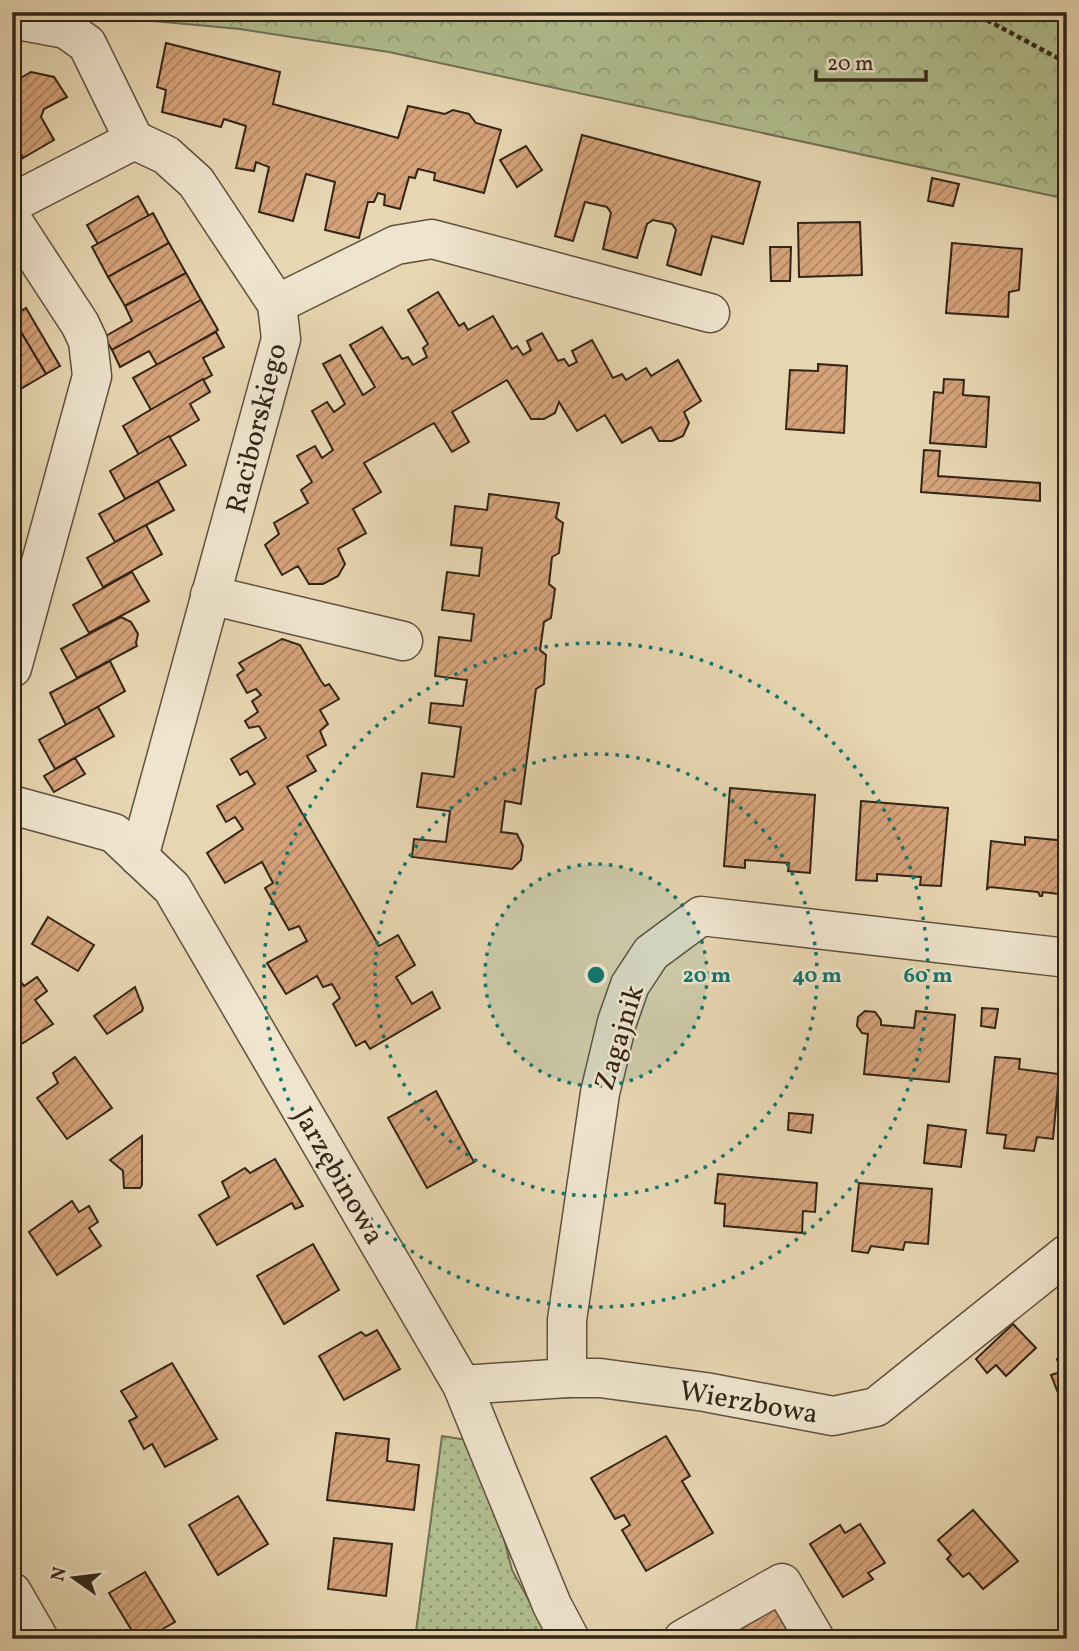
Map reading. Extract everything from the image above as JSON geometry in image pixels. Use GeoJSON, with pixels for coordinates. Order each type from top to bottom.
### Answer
{"type":"FeatureCollection","features":[{"type":"Feature","properties":{"kind":"street"},"geometry":{"type":"LineString","coordinates":[[12,19],[66,29],[87,44],[134,141],[12,203]]}},
{"type":"Feature","properties":{"kind":"street","name":"Raciborskiego"},"geometry":{"type":"LineString","coordinates":[[134,141],[166,155],[195,182],[277,304],[281,339],[139,857]]}},
{"type":"Feature","properties":{"kind":"street"},"geometry":{"type":"LineString","coordinates":[[12,220],[80,324],[88,341],[92,376],[12,667]]}},
{"type":"Feature","properties":{"kind":"street"},"geometry":{"type":"LineString","coordinates":[[277,304],[396,245],[432,239],[710,313]]}},
{"type":"Feature","properties":{"kind":"street"},"geometry":{"type":"LineString","coordinates":[[210,595],[403,641]]}},
{"type":"Feature","properties":{"kind":"street","name":"Jarzębinowa"},"geometry":{"type":"LineString","coordinates":[[12,805],[114,833],[172,888],[462,1385],[552,1605],[570,1639]]}},
{"type":"Feature","properties":{"kind":"street","name":"Zagajnik"},"geometry":{"type":"LineString","coordinates":[[568,1378],[567,1320],[600,1093],[617,1022],[630,985],[651,953],[701,916],[1059,957]]}},
{"type":"Feature","properties":{"kind":"street","name":"Wierzbowa"},"geometry":{"type":"LineString","coordinates":[[462,1385],[600,1378],[705,1392],[834,1416],[876,1407],[1067,1255]]}},
{"type":"Feature","properties":{"kind":"street"},"geometry":{"type":"LineString","coordinates":[[683,1639],[782,1583],[815,1639]]}},
{"type":"Feature","properties":{"kind":"street"},"geometry":{"type":"LineString","coordinates":[[12,1592],[39,1639]]}},
{"type":"Feature","properties":{"kind":"path"},"geometry":{"type":"LineString","coordinates":[[972,12],[1067,63]]}},
{"type":"Feature","properties":{"kind":"green space"},"geometry":{"type":"Polygon","coordinates":[[[55,12],[1067,12],[1067,199],[389,52],[240,29],[55,12]]]}},
{"type":"Feature","properties":{"kind":"green space"},"geometry":{"type":"Polygon","coordinates":[[[442,1436],[473,1441],[498,1516],[512,1570],[550,1639],[415,1639],[442,1436]]]}},
{"type":"Feature","properties":{"kind":"building"},"geometry":{"type":"Polygon","coordinates":[[[166,43],[280,72],[273,104],[398,138],[408,106],[445,114],[453,110],[469,114],[476,123],[501,130],[484,193],[434,180],[435,173],[418,169],[415,178],[409,177],[400,209],[384,205],[385,195],[378,193],[374,202],[368,202],[359,238],[325,230],[335,182],[306,174],[293,221],[259,212],[269,167],[256,162],[254,171],[236,168],[246,126],[224,119],[221,127],[162,112],[166,90],[157,87],[166,43]]]}},
{"type":"Feature","properties":{"kind":"building"},"geometry":{"type":"Polygon","coordinates":[[[31,72],[54,77],[67,97],[44,109],[41,117],[54,140],[23,158],[12,140],[12,83],[31,72]]]}},
{"type":"Feature","properties":{"kind":"building"},"geometry":{"type":"Polygon","coordinates":[[[582,135],[760,182],[743,244],[712,236],[701,275],[667,265],[676,230],[672,224],[653,220],[647,224],[637,258],[603,249],[611,213],[607,207],[585,202],[573,241],[555,236],[582,135]]]}},
{"type":"Feature","properties":{"kind":"building"},"geometry":{"type":"Polygon","coordinates":[[[12,140],[23,158],[12,164],[12,140]]]}},
{"type":"Feature","properties":{"kind":"building"},"geometry":{"type":"Polygon","coordinates":[[[526,146],[542,170],[517,187],[500,160],[526,146]]]}},
{"type":"Feature","properties":{"kind":"building"},"geometry":{"type":"Polygon","coordinates":[[[932,178],[959,184],[953,206],[928,201],[932,178]]]}},
{"type":"Feature","properties":{"kind":"building"},"geometry":{"type":"Polygon","coordinates":[[[138,196],[149,216],[98,244],[87,225],[138,196]]]}},
{"type":"Feature","properties":{"kind":"building"},"geometry":{"type":"Polygon","coordinates":[[[153,213],[169,243],[108,277],[92,247],[153,213]]]}},
{"type":"Feature","properties":{"kind":"building"},"geometry":{"type":"Polygon","coordinates":[[[860,222],[862,275],[799,277],[798,223],[860,222]]]}},
{"type":"Feature","properties":{"kind":"building"},"geometry":{"type":"Polygon","coordinates":[[[169,243],[186,273],[125,306],[108,277],[169,243]]]}},
{"type":"Feature","properties":{"kind":"building"},"geometry":{"type":"Polygon","coordinates":[[[952,243],[1022,249],[1019,290],[1009,292],[1008,317],[946,313],[952,243]]]}},
{"type":"Feature","properties":{"kind":"building"},"geometry":{"type":"Polygon","coordinates":[[[770,247],[791,247],[790,281],[771,281],[770,247]]]}},
{"type":"Feature","properties":{"kind":"building"},"geometry":{"type":"Polygon","coordinates":[[[186,273],[201,300],[112,350],[104,337],[132,321],[125,306],[186,273]]]}},
{"type":"Feature","properties":{"kind":"building"},"geometry":{"type":"Polygon","coordinates":[[[438,292],[459,326],[464,323],[468,330],[493,316],[512,349],[517,346],[523,355],[531,350],[527,341],[542,333],[558,361],[564,359],[569,366],[577,362],[572,351],[592,340],[613,378],[622,374],[626,380],[646,368],[651,376],[678,360],[701,401],[684,412],[689,423],[683,436],[672,441],[659,441],[651,427],[622,443],[605,415],[577,431],[559,402],[555,413],[544,419],[531,419],[507,380],[452,412],[469,442],[452,452],[434,423],[364,463],[381,492],[353,509],[366,533],[338,549],[345,564],[338,576],[323,584],[309,584],[298,566],[282,575],[265,545],[279,534],[274,523],[308,503],[301,490],[312,482],[297,456],[315,446],[322,458],[333,450],[312,411],[327,402],[334,412],[345,404],[323,364],[340,355],[363,395],[375,387],[350,345],[382,327],[402,359],[408,357],[413,365],[427,357],[423,348],[428,344],[408,310],[438,292]]]}},
{"type":"Feature","properties":{"kind":"building"},"geometry":{"type":"Polygon","coordinates":[[[201,300],[218,330],[157,365],[149,351],[120,367],[112,350],[201,300]]]}},
{"type":"Feature","properties":{"kind":"building"},"geometry":{"type":"Polygon","coordinates":[[[26,308],[60,366],[46,374],[12,317],[26,308]]]}},
{"type":"Feature","properties":{"kind":"building"},"geometry":{"type":"Polygon","coordinates":[[[12,317],[46,374],[17,391],[12,382],[12,317]]]}},
{"type":"Feature","properties":{"kind":"building"},"geometry":{"type":"Polygon","coordinates":[[[216,332],[224,347],[203,358],[212,375],[151,410],[133,378],[216,332]]]}},
{"type":"Feature","properties":{"kind":"building"},"geometry":{"type":"Polygon","coordinates":[[[818,364],[847,366],[844,433],[786,429],[790,370],[818,371],[818,364]]]}},
{"type":"Feature","properties":{"kind":"building"},"geometry":{"type":"Polygon","coordinates":[[[203,379],[210,392],[190,404],[199,420],[139,455],[123,426],[203,379]]]}},
{"type":"Feature","properties":{"kind":"building"},"geometry":{"type":"Polygon","coordinates":[[[944,379],[964,380],[963,395],[989,397],[986,447],[930,443],[934,392],[943,393],[944,379]]]}},
{"type":"Feature","properties":{"kind":"building"},"geometry":{"type":"Polygon","coordinates":[[[169,436],[186,465],[125,499],[110,471],[169,436]]]}},
{"type":"Feature","properties":{"kind":"building"},"geometry":{"type":"Polygon","coordinates":[[[924,450],[940,451],[938,476],[1040,483],[1040,501],[921,492],[924,450]]]}},
{"type":"Feature","properties":{"kind":"building"},"geometry":{"type":"Polygon","coordinates":[[[158,481],[174,510],[115,542],[99,514],[158,481]]]}},
{"type":"Feature","properties":{"kind":"building"},"geometry":{"type":"Polygon","coordinates":[[[489,494],[559,503],[556,518],[563,523],[559,553],[552,557],[549,584],[555,589],[551,618],[544,622],[540,650],[546,655],[544,684],[536,689],[521,804],[505,801],[501,832],[517,834],[523,846],[521,860],[512,869],[412,857],[414,839],[446,842],[450,811],[417,807],[422,773],[454,777],[461,727],[429,723],[431,703],[463,706],[467,680],[435,676],[439,637],[471,641],[474,614],[442,610],[447,572],[479,576],[482,548],[451,545],[455,506],[487,510],[489,494]]]}},
{"type":"Feature","properties":{"kind":"building"},"geometry":{"type":"Polygon","coordinates":[[[146,525],[162,554],[103,587],[87,558],[146,525]]]}},
{"type":"Feature","properties":{"kind":"building"},"geometry":{"type":"Polygon","coordinates":[[[132,572],[149,601],[89,633],[73,605],[132,572]]]}},
{"type":"Feature","properties":{"kind":"building"},"geometry":{"type":"Polygon","coordinates":[[[121,617],[131,622],[138,634],[137,646],[77,678],[61,649],[121,617]]]}},
{"type":"Feature","properties":{"kind":"building"},"geometry":{"type":"Polygon","coordinates":[[[282,639],[300,645],[321,681],[325,686],[329,684],[339,699],[320,710],[328,724],[320,731],[326,745],[307,756],[316,771],[287,787],[379,946],[398,935],[415,965],[396,977],[412,1004],[432,992],[440,1008],[370,1049],[365,1041],[356,1046],[333,1004],[340,998],[332,984],[323,987],[317,976],[286,994],[267,963],[307,941],[299,926],[289,930],[265,888],[273,883],[262,862],[225,883],[207,853],[243,829],[235,817],[226,822],[217,806],[255,784],[247,771],[240,775],[231,759],[266,738],[259,726],[249,728],[245,721],[258,712],[252,701],[261,695],[256,689],[247,693],[237,675],[244,670],[239,663],[282,639]]]}},
{"type":"Feature","properties":{"kind":"building"},"geometry":{"type":"Polygon","coordinates":[[[110,661],[125,691],[66,725],[50,693],[110,661]]]}},
{"type":"Feature","properties":{"kind":"building"},"geometry":{"type":"Polygon","coordinates":[[[98,707],[114,736],[55,769],[39,740],[98,707]]]}},
{"type":"Feature","properties":{"kind":"building"},"geometry":{"type":"Polygon","coordinates":[[[75,758],[85,774],[54,792],[44,776],[75,758]]]}},
{"type":"Feature","properties":{"kind":"building"},"geometry":{"type":"Polygon","coordinates":[[[730,788],[815,795],[810,873],[788,871],[789,863],[745,860],[745,868],[724,866],[730,788]]]}},
{"type":"Feature","properties":{"kind":"building"},"geometry":{"type":"Polygon","coordinates":[[[861,801],[948,808],[941,886],[920,885],[921,877],[877,874],[877,881],[856,880],[861,801]]]}},
{"type":"Feature","properties":{"kind":"building"},"geometry":{"type":"Polygon","coordinates":[[[1025,837],[1067,841],[1067,895],[1043,892],[1040,896],[1038,892],[990,887],[987,889],[991,841],[1025,845],[1025,837]]]}},
{"type":"Feature","properties":{"kind":"building"},"geometry":{"type":"Polygon","coordinates":[[[48,917],[94,945],[78,971],[32,944],[48,917]]]}},
{"type":"Feature","properties":{"kind":"building"},"geometry":{"type":"Polygon","coordinates":[[[15,973],[24,986],[37,977],[47,991],[35,1000],[53,1024],[12,1050],[12,975],[15,973]]]}},
{"type":"Feature","properties":{"kind":"building"},"geometry":{"type":"Polygon","coordinates":[[[135,987],[142,1011],[107,1034],[94,1016],[135,987]]]}},
{"type":"Feature","properties":{"kind":"building"},"geometry":{"type":"Polygon","coordinates":[[[982,1008],[998,1009],[995,1028],[981,1026],[982,1008]]]}},
{"type":"Feature","properties":{"kind":"building"},"geometry":{"type":"Polygon","coordinates":[[[865,1011],[875,1012],[881,1025],[914,1028],[916,1011],[955,1015],[949,1082],[864,1074],[868,1034],[862,1033],[857,1026],[858,1017],[865,1011]]]}},
{"type":"Feature","properties":{"kind":"building"},"geometry":{"type":"Polygon","coordinates":[[[75,1057],[112,1108],[67,1139],[37,1098],[58,1083],[53,1073],[75,1057]]]}},
{"type":"Feature","properties":{"kind":"building"},"geometry":{"type":"Polygon","coordinates":[[[995,1057],[1020,1059],[1019,1069],[1059,1074],[1053,1139],[1037,1137],[1034,1151],[1004,1148],[1006,1135],[987,1133],[995,1057]]]}},
{"type":"Feature","properties":{"kind":"building"},"geometry":{"type":"Polygon","coordinates":[[[436,1091],[474,1162],[427,1188],[388,1118],[436,1091]]]}},
{"type":"Feature","properties":{"kind":"building"},"geometry":{"type":"Polygon","coordinates":[[[789,1113],[813,1115],[811,1133],[788,1130],[789,1113]]]}},
{"type":"Feature","properties":{"kind":"building"},"geometry":{"type":"Polygon","coordinates":[[[928,1125],[966,1130],[961,1167],[924,1163],[928,1125]]]}},
{"type":"Feature","properties":{"kind":"building"},"geometry":{"type":"Polygon","coordinates":[[[142,1136],[142,1185],[140,1188],[124,1188],[123,1171],[110,1160],[142,1136]]]}},
{"type":"Feature","properties":{"kind":"building"},"geometry":{"type":"Polygon","coordinates":[[[275,1159],[303,1206],[295,1209],[292,1203],[217,1245],[199,1215],[229,1197],[222,1182],[245,1168],[250,1173],[275,1159]]]}},
{"type":"Feature","properties":{"kind":"building"},"geometry":{"type":"Polygon","coordinates":[[[718,1174],[817,1183],[815,1212],[803,1211],[802,1233],[724,1226],[725,1204],[715,1203],[718,1174]]]}},
{"type":"Feature","properties":{"kind":"building"},"geometry":{"type":"Polygon","coordinates":[[[859,1183],[932,1189],[928,1244],[905,1242],[903,1250],[871,1246],[868,1253],[852,1251],[859,1183]]]}},
{"type":"Feature","properties":{"kind":"building"},"geometry":{"type":"Polygon","coordinates":[[[72,1201],[79,1212],[89,1206],[98,1222],[89,1228],[101,1246],[57,1275],[29,1232],[72,1201]]]}},
{"type":"Feature","properties":{"kind":"building"},"geometry":{"type":"Polygon","coordinates":[[[313,1244],[339,1290],[284,1324],[257,1276],[313,1244]]]}},
{"type":"Feature","properties":{"kind":"building"},"geometry":{"type":"Polygon","coordinates":[[[1013,1324],[1036,1348],[1006,1376],[996,1365],[987,1373],[976,1359],[1013,1324]]]}},
{"type":"Feature","properties":{"kind":"building"},"geometry":{"type":"Polygon","coordinates":[[[377,1330],[400,1369],[344,1400],[319,1356],[361,1332],[366,1336],[377,1330]]]}},
{"type":"Feature","properties":{"kind":"building"},"geometry":{"type":"Polygon","coordinates":[[[1067,1356],[1067,1416],[1051,1375],[1061,1372],[1057,1359],[1067,1356]]]}},
{"type":"Feature","properties":{"kind":"building"},"geometry":{"type":"Polygon","coordinates":[[[172,1363],[217,1439],[165,1467],[152,1444],[144,1449],[129,1421],[137,1417],[121,1391],[172,1363]]]}},
{"type":"Feature","properties":{"kind":"building"},"geometry":{"type":"Polygon","coordinates":[[[336,1433],[389,1439],[387,1461],[419,1465],[414,1510],[327,1500],[336,1433]]]}},
{"type":"Feature","properties":{"kind":"building"},"geometry":{"type":"Polygon","coordinates":[[[666,1436],[690,1476],[682,1481],[713,1533],[646,1571],[622,1530],[630,1525],[624,1515],[615,1519],[591,1478],[666,1436]]]}},
{"type":"Feature","properties":{"kind":"building"},"geometry":{"type":"Polygon","coordinates":[[[238,1496],[268,1544],[218,1575],[189,1525],[238,1496]]]}},
{"type":"Feature","properties":{"kind":"building"},"geometry":{"type":"Polygon","coordinates":[[[973,1510],[1018,1561],[983,1589],[969,1573],[963,1577],[947,1559],[951,1555],[938,1540],[973,1510]]]}},
{"type":"Feature","properties":{"kind":"building"},"geometry":{"type":"Polygon","coordinates":[[[860,1524],[885,1563],[868,1573],[873,1579],[843,1597],[810,1544],[840,1525],[845,1533],[860,1524]]]}},
{"type":"Feature","properties":{"kind":"building"},"geometry":{"type":"Polygon","coordinates":[[[334,1538],[392,1544],[386,1596],[328,1589],[334,1538]]]}},
{"type":"Feature","properties":{"kind":"building"},"geometry":{"type":"Polygon","coordinates":[[[145,1572],[175,1622],[145,1639],[137,1639],[109,1593],[145,1572]]]}},
{"type":"Feature","properties":{"kind":"building"},"geometry":{"type":"Polygon","coordinates":[[[778,1600],[801,1639],[720,1639],[778,1600]]]}}]}
